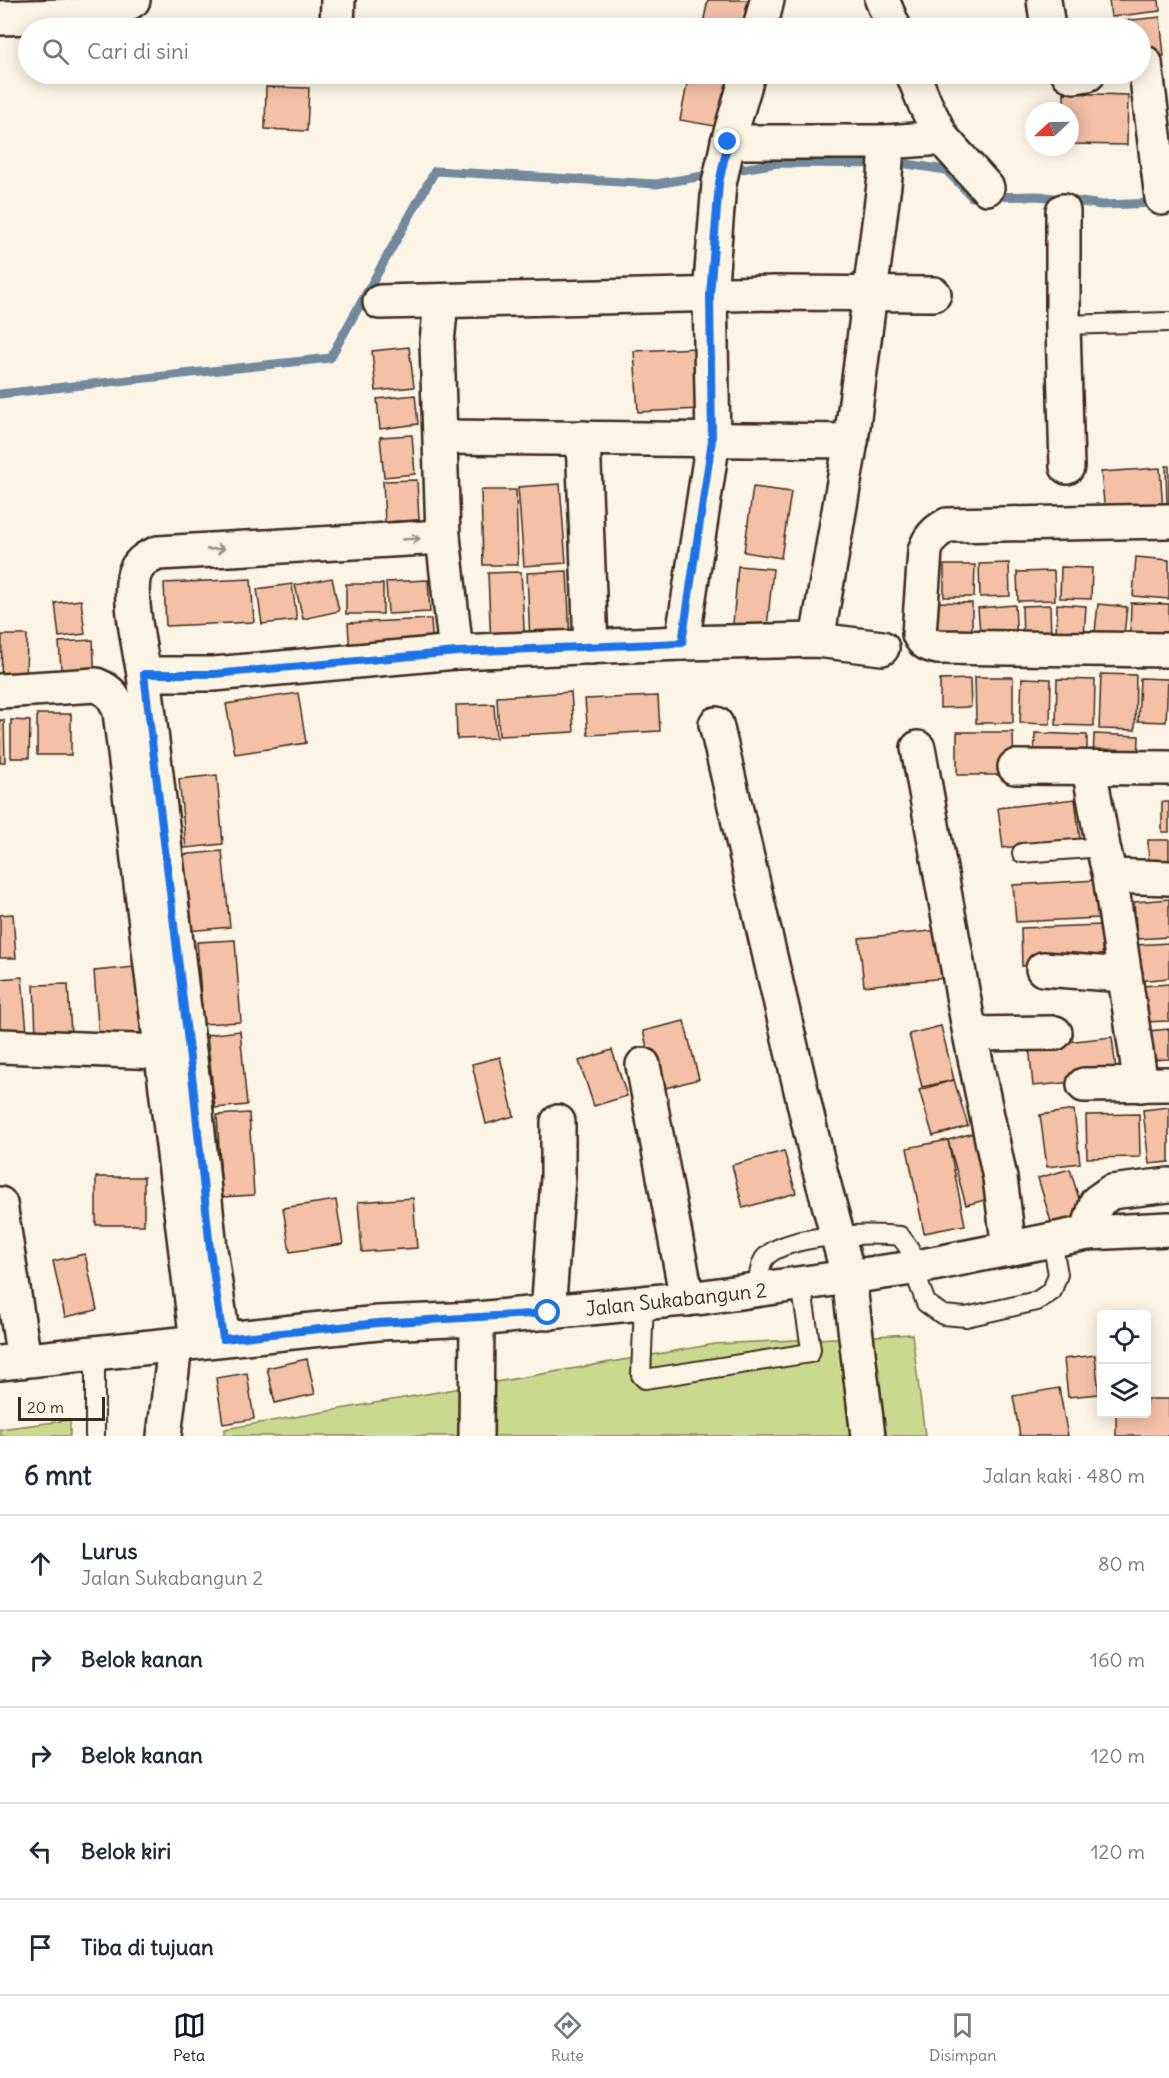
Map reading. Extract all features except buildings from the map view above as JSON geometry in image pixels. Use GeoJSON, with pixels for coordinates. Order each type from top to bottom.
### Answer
{"type":"FeatureCollection","features":[{"type":"Feature","properties":{"kind":"street"},"geometry":{"type":"LineString","coordinates":[[0,18],[95,15],[121,8],[133,0]]}},
{"type":"Feature","properties":{"kind":"street"},"geometry":{"type":"LineString","coordinates":[[337,18],[338,0]]}},
{"type":"Feature","properties":{"kind":"street"},"geometry":{"type":"LineString","coordinates":[[762,18],[767,0]]}},
{"type":"Feature","properties":{"kind":"street"},"geometry":{"type":"LineString","coordinates":[[882,0],[890,18]]}},
{"type":"Feature","properties":{"kind":"street"},"geometry":{"type":"LineString","coordinates":[[1044,0],[1047,18]]}},
{"type":"Feature","properties":{"kind":"street"},"geometry":{"type":"LineString","coordinates":[[1152,62],[1162,198]]}},
{"type":"Feature","properties":{"kind":"street"},"geometry":{"type":"LineString","coordinates":[[682,643],[712,440],[710,295],[724,161],[745,84]]}},
{"type":"Feature","properties":{"kind":"street"},"geometry":{"type":"LineString","coordinates":[[917,84],[942,138],[987,188]]}},
{"type":"Feature","properties":{"kind":"street"},"geometry":{"type":"LineString","coordinates":[[724,161],[886,157],[942,138]]}},
{"type":"Feature","properties":{"kind":"street"},"geometry":{"type":"LineString","coordinates":[[817,640],[851,441],[886,157]]}},
{"type":"Feature","properties":{"kind":"street"},"geometry":{"type":"LineString","coordinates":[[1063,211],[1067,468]]}},
{"type":"Feature","properties":{"kind":"street"},"geometry":{"type":"LineString","coordinates":[[380,302],[776,293],[934,294]]}},
{"type":"Feature","properties":{"kind":"street"},"geometry":{"type":"LineString","coordinates":[[441,302],[438,342],[443,537],[456,652]]}},
{"type":"Feature","properties":{"kind":"street"},"geometry":{"type":"LineString","coordinates":[[441,436],[851,441]]}},
{"type":"Feature","properties":{"kind":"street"},"geometry":{"type":"LineString","coordinates":[[583,438],[591,647]]}},
{"type":"Feature","properties":{"kind":"street"},"geometry":{"type":"LineString","coordinates":[[1169,521],[946,525],[928,540],[925,551],[919,634],[922,641],[938,647],[1169,650]]}},
{"type":"Feature","properties":{"kind":"street"},"geometry":{"type":"LineString","coordinates":[[164,1436],[199,1342],[210,1249],[193,1084],[144,674],[135,624],[133,584],[135,571],[144,559],[158,552],[443,537]]}},
{"type":"Feature","properties":{"kind":"street"},"geometry":{"type":"LineString","coordinates":[[144,674],[214,674],[456,652],[682,643],[817,640],[882,648]]}},
{"type":"Feature","properties":{"kind":"street"},"geometry":{"type":"LineString","coordinates":[[0,691],[96,685],[107,689],[115,698],[120,712],[199,1342]]}},
{"type":"Feature","properties":{"kind":"street"},"geometry":{"type":"LineString","coordinates":[[716,724],[818,1163],[849,1278],[868,1436]]}},
{"type":"Feature","properties":{"kind":"street"},"geometry":{"type":"LineString","coordinates":[[918,748],[970,1034],[1000,1178],[1009,1249]]}},
{"type":"Feature","properties":{"kind":"street"},"geometry":{"type":"LineString","coordinates":[[1015,767],[1169,768]]}},
{"type":"Feature","properties":{"kind":"street"},"geometry":{"type":"LineString","coordinates":[[1084,1084],[1155,1084],[1125,975],[1089,768]]}},
{"type":"Feature","properties":{"kind":"street"},"geometry":{"type":"LineString","coordinates":[[1107,861],[1169,878]]}},
{"type":"Feature","properties":{"kind":"street"},"geometry":{"type":"LineString","coordinates":[[1043,969],[1125,975]]}},
{"type":"Feature","properties":{"kind":"street"},"geometry":{"type":"LineString","coordinates":[[970,1034],[1055,1033]]}},
{"type":"Feature","properties":{"kind":"street"},"geometry":{"type":"LineString","coordinates":[[0,1046],[161,1052]]}},
{"type":"Feature","properties":{"kind":"street"},"geometry":{"type":"LineString","coordinates":[[643,1065],[687,1299]]}},
{"type":"Feature","properties":{"kind":"street"},"geometry":{"type":"LineString","coordinates":[[548,1313],[558,1178],[558,1122]]}},
{"type":"Feature","properties":{"kind":"street"},"geometry":{"type":"LineString","coordinates":[[1087,1233],[1096,1203],[1111,1192],[1166,1185],[1169,1217]]}},
{"type":"Feature","properties":{"kind":"street"},"geometry":{"type":"LineString","coordinates":[[0,1204],[12,1361]]}},
{"type":"Feature","properties":{"kind":"street","name":"Jalan Sukabangun 2"},"geometry":{"type":"LineString","coordinates":[[12,1361],[378,1323],[477,1319],[687,1299],[913,1268],[1087,1233],[1169,1229]]}},
{"type":"Feature","properties":{"kind":"street"},"geometry":{"type":"LineString","coordinates":[[476,1436],[477,1319]]}},
{"type":"Feature","properties":{"kind":"lane"},"geometry":{"type":"LineString","coordinates":[[1063,325],[1169,322]]}},
{"type":"Feature","properties":{"kind":"lane"},"geometry":{"type":"LineString","coordinates":[[1022,853],[1107,861]]}},
{"type":"Feature","properties":{"kind":"lane"},"geometry":{"type":"LineString","coordinates":[[756,1291],[763,1260],[775,1248],[838,1236],[878,1233],[900,1236],[909,1248],[913,1268],[926,1303],[943,1315],[966,1317],[1037,1301],[1052,1291],[1058,1274],[1052,1241]]}},
{"type":"Feature","properties":{"kind":"lane"},"geometry":{"type":"LineString","coordinates":[[644,1303],[641,1374],[645,1379],[810,1353],[801,1284]]}},
{"type":"Feature","properties":{"kind":"lane"},"geometry":{"type":"LineString","coordinates":[[95,1354],[95,1436]]}},
{"type":"Feature","properties":{"kind":"green space"},"geometry":{"type":"Polygon","coordinates":[[[912,1334],[925,1436],[223,1436],[225,1429],[715,1344],[912,1334]]]}},
{"type":"Feature","properties":{"kind":"green space"},"geometry":{"type":"Polygon","coordinates":[[[70,1420],[70,1436],[0,1436],[0,1429],[70,1420]]]}},
{"type":"Feature","properties":{"kind":"waterway"},"geometry":{"type":"LineString","coordinates":[[729,171],[778,163],[907,164],[946,170],[972,197],[1039,196],[1102,205],[1158,203]]}},
{"type":"Feature","properties":{"kind":"waterway"},"geometry":{"type":"LineString","coordinates":[[0,394],[330,358],[435,171],[656,184],[715,174]]}},
{"type":"Feature","properties":{"kind":"route"},"geometry":{"type":"LineString","coordinates":[[548,1313],[477,1319],[378,1323],[223,1339],[210,1249],[193,1084],[144,674],[214,674],[456,652],[682,643],[712,440],[710,295],[719,183],[728,142]]}}]}
